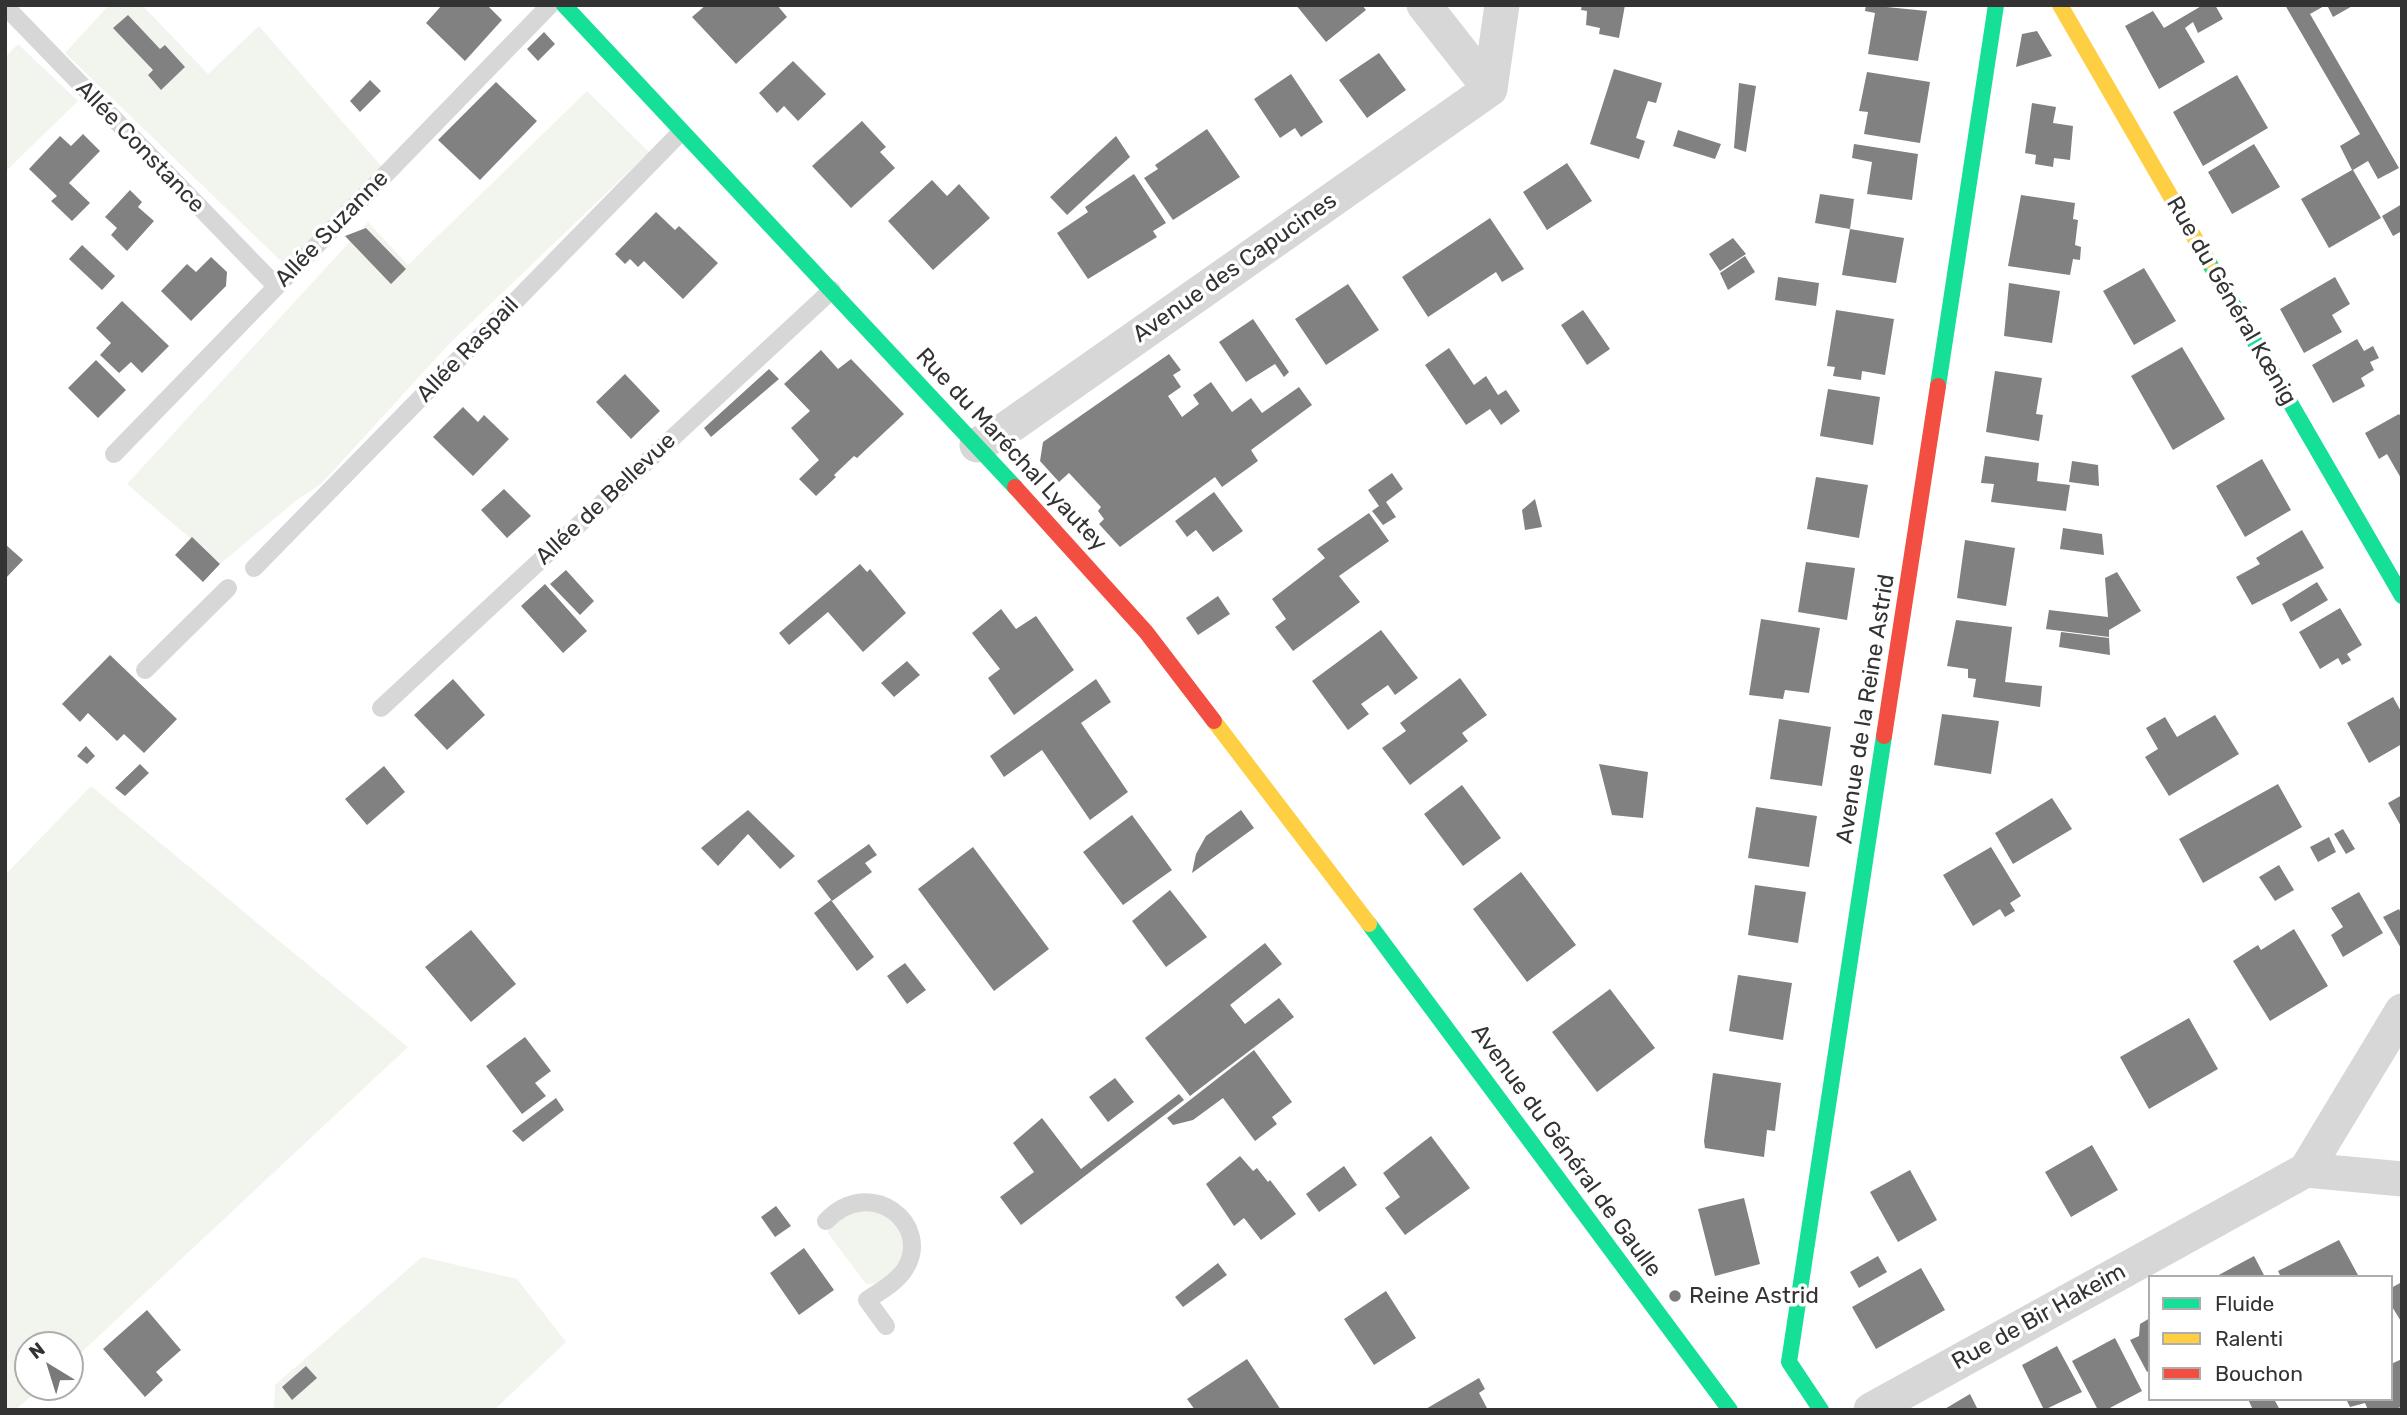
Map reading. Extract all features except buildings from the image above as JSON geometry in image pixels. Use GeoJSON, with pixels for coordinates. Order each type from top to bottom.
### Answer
{"type":"FeatureCollection","features":[{"type":"Feature","properties":{"kind":"street","name":"Rue du Maréchal Lyautey"},"geometry":{"type":"LineString","coordinates":[[564,5],[977,445],[1146,632],[1391,953]]}},
{"type":"Feature","properties":{"kind":"street"},"geometry":{"type":"LineString","coordinates":[[1424,5],[1490,89]]}},
{"type":"Feature","properties":{"kind":"street"},"geometry":{"type":"LineString","coordinates":[[1490,89],[1502,5]]}},
{"type":"Feature","properties":{"kind":"street","name":"Avenue de la Reine Astrid"},"geometry":{"type":"LineString","coordinates":[[1821,1410],[1789,1362],[1996,5]]}},
{"type":"Feature","properties":{"kind":"street","name":"Rue du Général Kœnig"},"geometry":{"type":"LineString","coordinates":[[2060,5],[2402,596]]}},
{"type":"Feature","properties":{"kind":"street","name":"Avenue des Capucines"},"geometry":{"type":"LineString","coordinates":[[977,445],[1006,429],[1490,89]]}},
{"type":"Feature","properties":{"kind":"street","name":"Avenue du Général de Gaulle"},"geometry":{"type":"LineString","coordinates":[[1391,953],[1730,1410]]}},
{"type":"Feature","properties":{"kind":"street"},"geometry":{"type":"LineString","coordinates":[[2402,1011],[2306,1170],[2402,1179]]}},
{"type":"Feature","properties":{"kind":"street","name":"Rue de Bir Hakeim"},"geometry":{"type":"LineString","coordinates":[[1871,1410],[2306,1170]]}},
{"type":"Feature","properties":{"kind":"lane","name":"Allée Suzanne"},"geometry":{"type":"LineString","coordinates":[[114,454],[550,5]]}},
{"type":"Feature","properties":{"kind":"lane","name":"Allée Constance"},"geometry":{"type":"LineString","coordinates":[[5,6],[276,286]]}},
{"type":"Feature","properties":{"kind":"lane","name":"Allée Raspail"},"geometry":{"type":"LineString","coordinates":[[254,568],[681,132]]}},
{"type":"Feature","properties":{"kind":"lane","name":"Allée de Bellevue"},"geometry":{"type":"LineString","coordinates":[[381,708],[832,290]]}},
{"type":"Feature","properties":{"kind":"lane"},"geometry":{"type":"LineString","coordinates":[[145,670],[228,588]]}},
{"type":"Feature","properties":{"kind":"lane"},"geometry":{"type":"LineString","coordinates":[[826,1221],[836,1210],[855,1201],[871,1201],[892,1210],[912,1238],[912,1253],[904,1271],[867,1300],[887,1326]]}},
{"type":"Feature","properties":{"kind":"shaded area"},"geometry":{"type":"Polygon","coordinates":[[[109,5],[142,5],[208,74],[259,26],[382,167],[285,265],[65,53],[109,5]]]}},
{"type":"Feature","properties":{"kind":"shaded area"},"geometry":{"type":"Polygon","coordinates":[[[18,44],[78,101],[5,172],[5,57],[18,44]]]}},
{"type":"Feature","properties":{"kind":"shaded area"},"geometry":{"type":"Polygon","coordinates":[[[587,91],[649,152],[450,343],[321,484],[298,499],[220,564],[127,484],[368,222],[408,265],[587,91]]]}},
{"type":"Feature","properties":{"kind":"shaded area"},"geometry":{"type":"Polygon","coordinates":[[[91,786],[408,1047],[84,1350],[84,1331],[14,1331],[14,1401],[26,1401],[15,1410],[5,1410],[5,875],[91,786]]]}},
{"type":"Feature","properties":{"kind":"shaded area"},"geometry":{"type":"Polygon","coordinates":[[[868,1210],[895,1224],[902,1233],[904,1243],[897,1265],[874,1284],[866,1284],[828,1233],[829,1227],[850,1211],[868,1210]]]}},
{"type":"Feature","properties":{"kind":"shaded area"},"geometry":{"type":"Polygon","coordinates":[[[422,1257],[517,1279],[566,1342],[494,1410],[274,1410],[275,1385],[422,1257]]]}},
{"type":"Feature","properties":{"kind":"traffic: fast"},"geometry":{"type":"LineString","coordinates":[[564,5],[1015,487]]}},
{"type":"Feature","properties":{"kind":"traffic: fast"},"geometry":{"type":"LineString","coordinates":[[1938,386],[1996,5]]}},
{"type":"Feature","properties":{"kind":"traffic: fast"},"geometry":{"type":"LineString","coordinates":[[2208,261],[2402,596]]}},
{"type":"Feature","properties":{"kind":"traffic: fast"},"geometry":{"type":"LineString","coordinates":[[1821,1410],[1789,1362],[1884,736]]}},
{"type":"Feature","properties":{"kind":"traffic: fast"},"geometry":{"type":"LineString","coordinates":[[1369,924],[1730,1410]]}},
{"type":"Feature","properties":{"kind":"traffic: slow"},"geometry":{"type":"LineString","coordinates":[[2060,5],[2208,261]]}},
{"type":"Feature","properties":{"kind":"traffic: slow"},"geometry":{"type":"LineString","coordinates":[[1214,721],[1369,924]]}},
{"type":"Feature","properties":{"kind":"traffic: jam"},"geometry":{"type":"LineString","coordinates":[[1884,736],[1938,386]]}},
{"type":"Feature","properties":{"kind":"traffic: jam"},"geometry":{"type":"LineString","coordinates":[[1015,487],[1146,632],[1214,721]]}},
{"type":"Feature","properties":{"kind":"place","name":"Reine Astrid"},"geometry":{"type":"Point","coordinates":[1675,1296]}}]}
